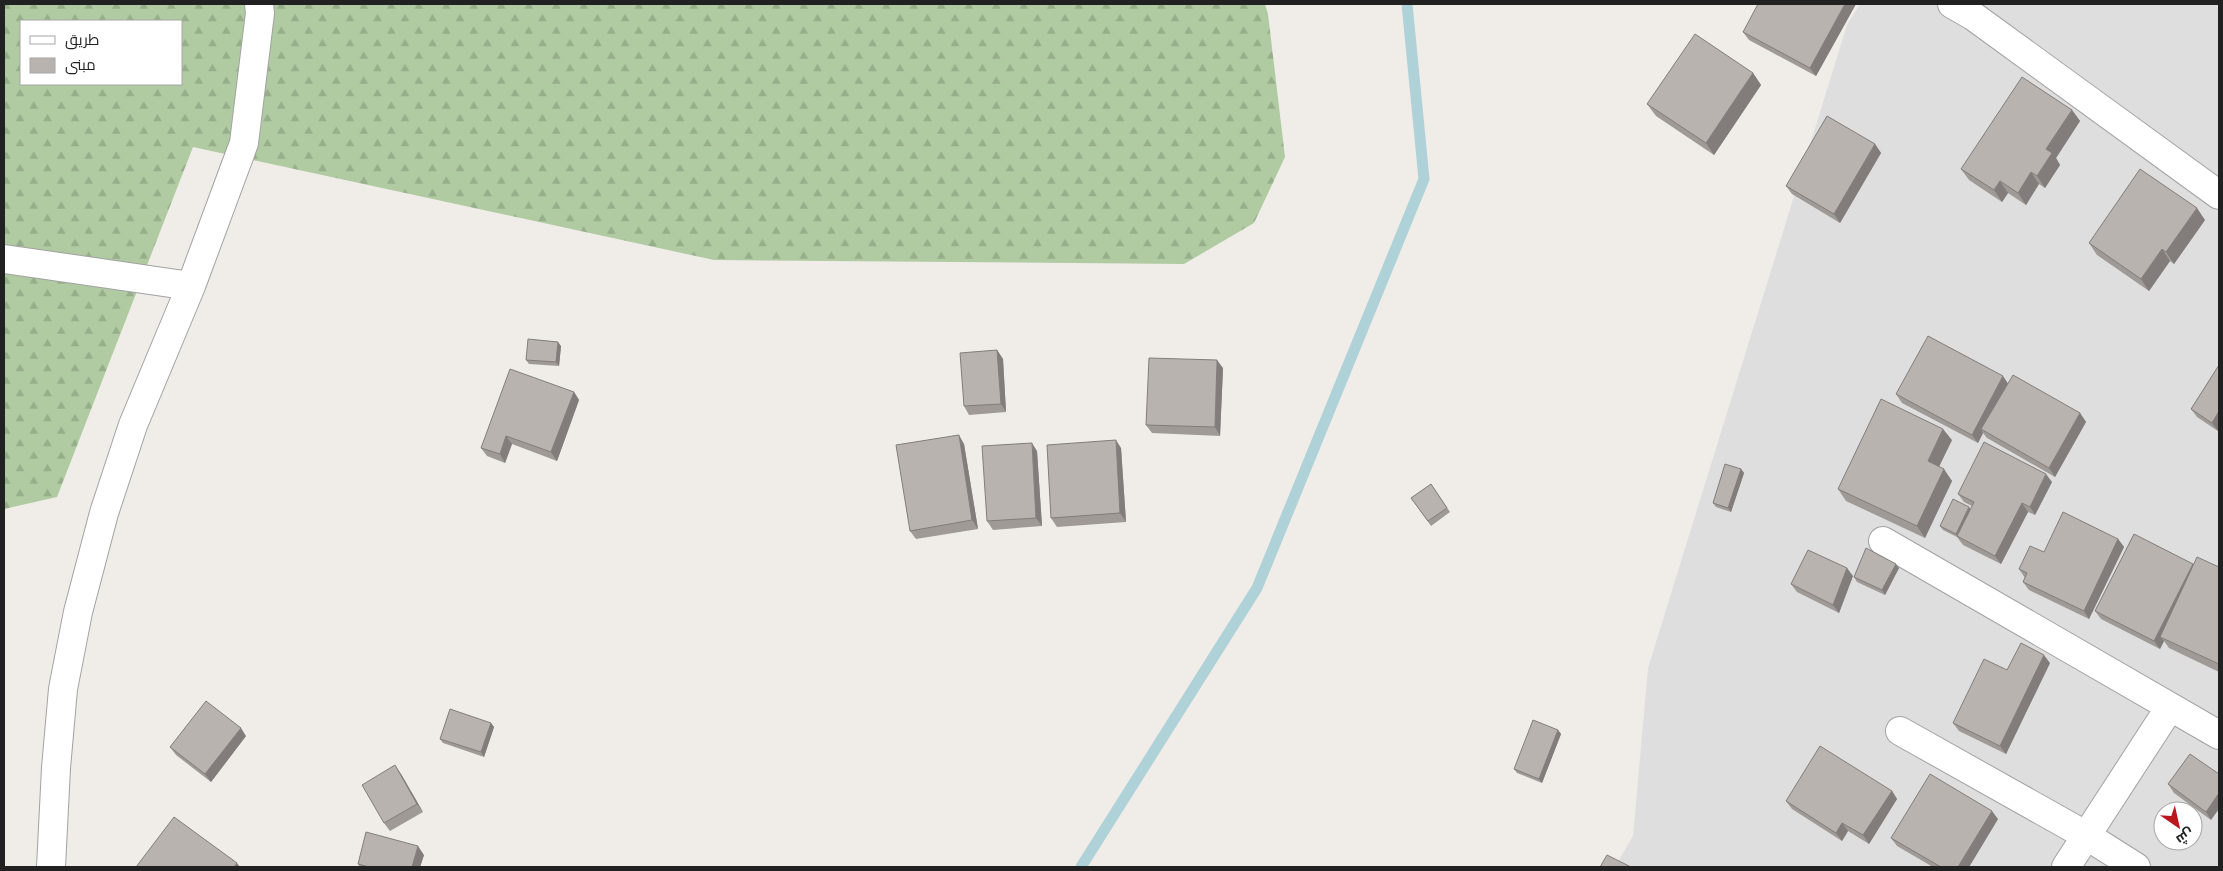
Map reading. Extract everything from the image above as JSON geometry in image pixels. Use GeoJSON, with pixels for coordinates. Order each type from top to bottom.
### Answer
{"type":"FeatureCollection","features":[{"type":"Feature","properties":{"kind":"street"},"geometry":{"type":"LineString","coordinates":[[51,867],[56,768],[63,689],[78,612],[104,513],[133,425],[191,286],[244,143],[260,12],[259,4]]}},
{"type":"Feature","properties":{"kind":"street"},"geometry":{"type":"LineString","coordinates":[[1952,4],[1973,16],[2219,195]]}},
{"type":"Feature","properties":{"kind":"street"},"geometry":{"type":"LineString","coordinates":[[4,259],[191,286]]}},
{"type":"Feature","properties":{"kind":"street"},"geometry":{"type":"LineString","coordinates":[[1883,541],[2170,707],[2218,730]]}},
{"type":"Feature","properties":{"kind":"street"},"geometry":{"type":"LineString","coordinates":[[2066,867],[2170,707]]}},
{"type":"Feature","properties":{"kind":"street"},"geometry":{"type":"LineString","coordinates":[[1900,731],[2086,836],[2136,867]]}},
{"type":"Feature","properties":{"kind":"shaded area"},"geometry":{"type":"Polygon","coordinates":[[[1860,4],[2219,4],[2219,867],[1615,867],[1633,836],[1648,668],[1847,25],[1860,4]]]}},
{"type":"Feature","properties":{"kind":"green space"},"geometry":{"type":"Polygon","coordinates":[[[4,4],[1265,4],[1268,14],[1285,157],[1254,223],[1184,264],[714,260],[193,147],[57,497],[4,509],[4,4]]]}},
{"type":"Feature","properties":{"kind":"building"},"geometry":{"type":"Polygon","coordinates":[[[1758,4],[1845,4],[1810,68],[1743,32],[1758,4]]]}},
{"type":"Feature","properties":{"kind":"building"},"geometry":{"type":"Polygon","coordinates":[[[1695,34],[1753,73],[1706,143],[1647,104],[1695,34]]]}},
{"type":"Feature","properties":{"kind":"building"},"geometry":{"type":"Polygon","coordinates":[[[2022,77],[2072,110],[2046,149],[2052,153],[2037,176],[2031,172],[2018,193],[2000,181],[1994,190],[1961,169],[2022,77]]]}},
{"type":"Feature","properties":{"kind":"building"},"geometry":{"type":"Polygon","coordinates":[[[1827,116],[1875,144],[1834,214],[1786,186],[1827,116]]]}},
{"type":"Feature","properties":{"kind":"building"},"geometry":{"type":"Polygon","coordinates":[[[2140,169],[2197,208],[2166,252],[2162,249],[2141,279],[2089,243],[2140,169]]]}},
{"type":"Feature","properties":{"kind":"building"},"geometry":{"type":"Polygon","coordinates":[[[1928,336],[2003,376],[1972,435],[1896,394],[1928,336]]]}},
{"type":"Feature","properties":{"kind":"building"},"geometry":{"type":"Polygon","coordinates":[[[528,339],[558,342],[556,362],[526,360],[528,339]]]}},
{"type":"Feature","properties":{"kind":"building"},"geometry":{"type":"Polygon","coordinates":[[[997,350],[1001,404],[964,406],[960,353],[997,350]]]}},
{"type":"Feature","properties":{"kind":"building"},"geometry":{"type":"Polygon","coordinates":[[[1149,358],[1217,360],[1215,427],[1146,425],[1149,358]]]}},
{"type":"Feature","properties":{"kind":"building"},"geometry":{"type":"Polygon","coordinates":[[[2219,365],[2219,411],[2212,423],[2191,409],[2219,365]]]}},
{"type":"Feature","properties":{"kind":"building"},"geometry":{"type":"Polygon","coordinates":[[[510,369],[574,392],[551,452],[506,436],[500,454],[481,448],[510,369]]]}},
{"type":"Feature","properties":{"kind":"building"},"geometry":{"type":"Polygon","coordinates":[[[2013,375],[2080,413],[2049,468],[1981,429],[2013,375]]]}},
{"type":"Feature","properties":{"kind":"building"},"geometry":{"type":"Polygon","coordinates":[[[1881,399],[1943,429],[1928,461],[1944,469],[1917,526],[1838,489],[1881,399]]]}},
{"type":"Feature","properties":{"kind":"building"},"geometry":{"type":"Polygon","coordinates":[[[959,435],[972,520],[910,531],[896,445],[959,435]]]}},
{"type":"Feature","properties":{"kind":"building"},"geometry":{"type":"Polygon","coordinates":[[[1116,440],[1120,513],[1051,518],[1047,445],[1116,440]]]}},
{"type":"Feature","properties":{"kind":"building"},"geometry":{"type":"Polygon","coordinates":[[[1984,442],[2046,474],[2030,507],[2022,503],[1995,556],[1957,536],[1974,502],[1958,494],[1984,442]]]}},
{"type":"Feature","properties":{"kind":"building"},"geometry":{"type":"Polygon","coordinates":[[[1032,443],[1036,518],[987,521],[982,446],[1032,443]]]}},
{"type":"Feature","properties":{"kind":"building"},"geometry":{"type":"Polygon","coordinates":[[[1725,464],[1741,469],[1728,508],[1713,503],[1725,464]]]}},
{"type":"Feature","properties":{"kind":"building"},"geometry":{"type":"Polygon","coordinates":[[[1431,484],[1447,508],[1428,521],[1411,498],[1431,484]]]}},
{"type":"Feature","properties":{"kind":"building"},"geometry":{"type":"Polygon","coordinates":[[[1953,499],[1969,507],[1956,534],[1940,526],[1953,499]]]}},
{"type":"Feature","properties":{"kind":"building"},"geometry":{"type":"Polygon","coordinates":[[[2063,512],[2118,539],[2084,611],[2023,582],[2027,573],[2019,569],[2030,546],[2044,552],[2063,512]]]}},
{"type":"Feature","properties":{"kind":"building"},"geometry":{"type":"Polygon","coordinates":[[[2134,534],[2193,564],[2154,641],[2095,611],[2134,534]]]}},
{"type":"Feature","properties":{"kind":"building"},"geometry":{"type":"Polygon","coordinates":[[[1866,548],[1896,564],[1882,590],[1854,577],[1866,548]]]}},
{"type":"Feature","properties":{"kind":"building"},"geometry":{"type":"Polygon","coordinates":[[[1808,550],[1847,568],[1833,605],[1791,584],[1808,550]]]}},
{"type":"Feature","properties":{"kind":"building"},"geometry":{"type":"Polygon","coordinates":[[[2197,557],[2219,567],[2219,664],[2160,637],[2197,557]]]}},
{"type":"Feature","properties":{"kind":"building"},"geometry":{"type":"Polygon","coordinates":[[[2021,643],[2044,655],[2000,746],[1953,723],[1984,659],[2007,670],[2021,643]]]}},
{"type":"Feature","properties":{"kind":"building"},"geometry":{"type":"Polygon","coordinates":[[[206,701],[241,728],[205,774],[170,747],[206,701]]]}},
{"type":"Feature","properties":{"kind":"building"},"geometry":{"type":"Polygon","coordinates":[[[450,709],[491,723],[481,752],[440,739],[450,709]]]}},
{"type":"Feature","properties":{"kind":"building"},"geometry":{"type":"Polygon","coordinates":[[[1533,720],[1558,730],[1539,779],[1514,769],[1533,720]]]}},
{"type":"Feature","properties":{"kind":"building"},"geometry":{"type":"Polygon","coordinates":[[[1820,746],[1892,791],[1863,835],[1842,823],[1836,833],[1786,801],[1820,746]]]}},
{"type":"Feature","properties":{"kind":"building"},"geometry":{"type":"Polygon","coordinates":[[[2190,754],[2219,774],[2219,793],[2206,812],[2203,810],[2203,801],[2191,801],[2168,784],[2190,754]]]}},
{"type":"Feature","properties":{"kind":"building"},"geometry":{"type":"Polygon","coordinates":[[[395,765],[417,804],[384,823],[362,785],[395,765]]]}},
{"type":"Feature","properties":{"kind":"building"},"geometry":{"type":"Polygon","coordinates":[[[1930,774],[1992,811],[1958,867],[1941,867],[1891,838],[1930,774]]]}},
{"type":"Feature","properties":{"kind":"building"},"geometry":{"type":"Polygon","coordinates":[[[174,817],[237,863],[234,867],[136,867],[174,817]]]}},
{"type":"Feature","properties":{"kind":"building"},"geometry":{"type":"Polygon","coordinates":[[[366,832],[418,846],[412,867],[369,867],[358,864],[366,832]]]}},
{"type":"Feature","properties":{"kind":"building"},"geometry":{"type":"Polygon","coordinates":[[[1607,855],[1631,867],[1600,867],[1607,855]]]}},
{"type":"Feature","properties":{"kind":"waterway"},"geometry":{"type":"LineString","coordinates":[[1081,867],[1257,588],[1424,179],[1407,4]]}}]}
